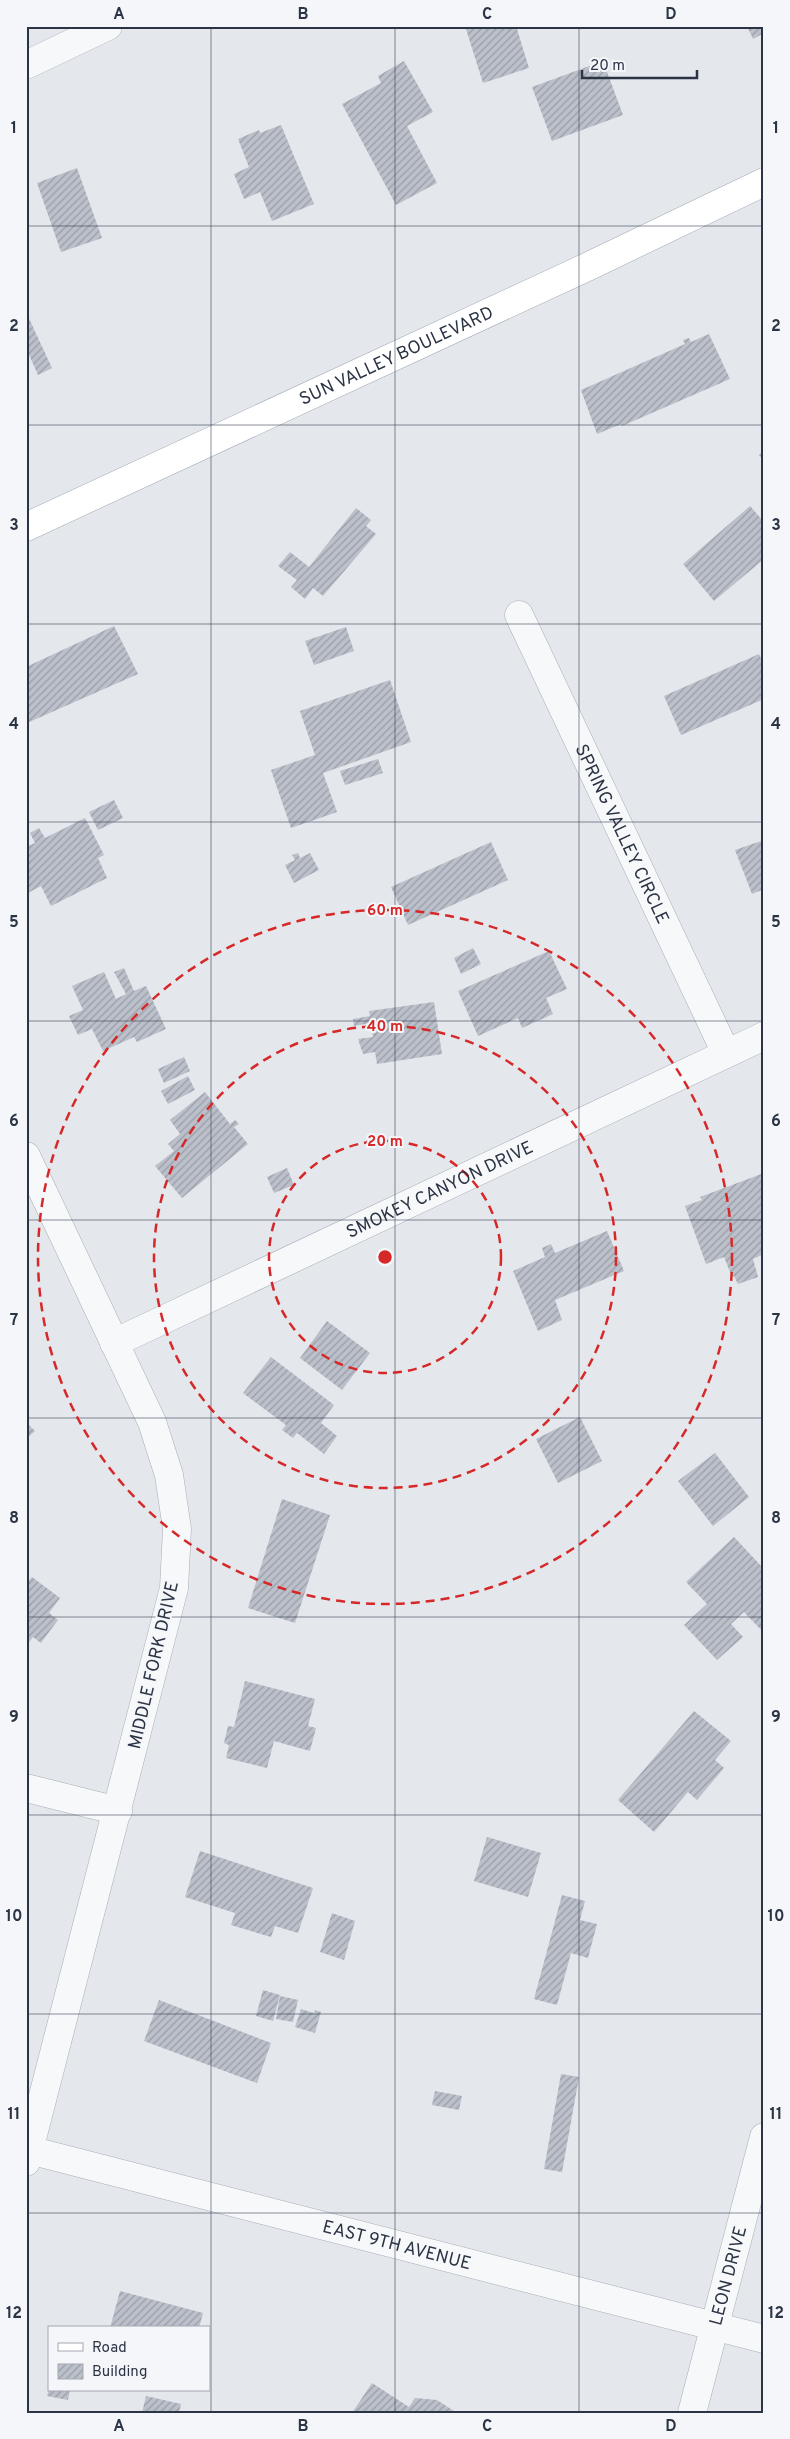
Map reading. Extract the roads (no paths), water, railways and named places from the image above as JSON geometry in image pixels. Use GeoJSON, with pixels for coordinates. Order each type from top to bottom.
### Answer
{"type":"FeatureCollection","features":[{"type":"Feature","properties":{"kind":"main road","name":"SUN VALLEY BOULEVARD"},"geometry":{"type":"LineString","coordinates":[[26,527],[570,275],[764,182]]}},
{"type":"Feature","properties":{"kind":"street"},"geometry":{"type":"LineString","coordinates":[[26,65],[108,26]]}},
{"type":"Feature","properties":{"kind":"street","name":"SPRING VALLEY CIRCLE"},"geometry":{"type":"LineString","coordinates":[[519,615],[726,1053]]}},
{"type":"Feature","properties":{"kind":"street","name":"SMOKEY CANYON DRIVE"},"geometry":{"type":"LineString","coordinates":[[114,1343],[764,1036]]}},
{"type":"Feature","properties":{"kind":"street","name":"MIDDLE FORK DRIVE"},"geometry":{"type":"LineString","coordinates":[[26,1156],[154,1431],[169,1475],[177,1529],[174,1588],[28,2156]]}},
{"type":"Feature","properties":{"kind":"street"},"geometry":{"type":"LineString","coordinates":[[26,1788],[118,1811]]}},
{"type":"Feature","properties":{"kind":"street","name":"LEON DRIVE"},"geometry":{"type":"LineString","coordinates":[[692,2413],[764,2137]]}},
{"type":"Feature","properties":{"kind":"street","name":"EAST 9TH AVENUE"},"geometry":{"type":"LineString","coordinates":[[28,2156],[764,2339]]}}]}
